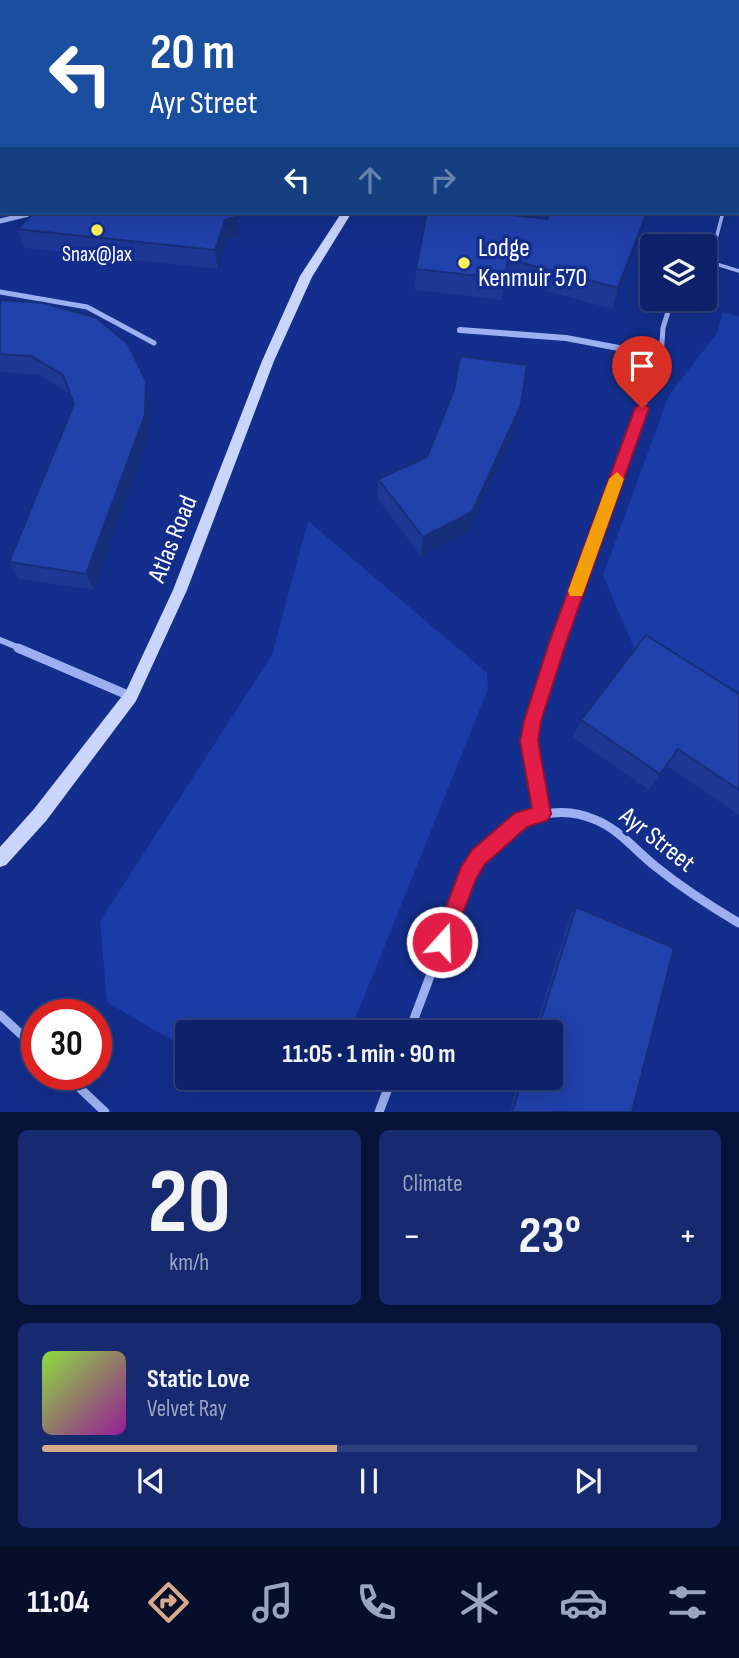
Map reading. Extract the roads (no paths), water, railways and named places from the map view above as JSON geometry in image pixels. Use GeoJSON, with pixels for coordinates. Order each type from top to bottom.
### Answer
{"type":"FeatureCollection","features":[{"type":"Feature","properties":{"kind":"street"},"geometry":{"type":"LineString","coordinates":[[0,221],[29,214]]}},
{"type":"Feature","properties":{"kind":"street","name":"Atlas Road"},"geometry":{"type":"LineString","coordinates":[[0,859],[40,815],[131,696],[180,590],[268,361],[306,276],[344,214]]}},
{"type":"Feature","properties":{"kind":"street"},"geometry":{"type":"LineString","coordinates":[[460,330],[566,338],[661,356],[558,643],[533,721],[529,741],[542,814]]}},
{"type":"Feature","properties":{"kind":"street"},"geometry":{"type":"LineString","coordinates":[[0,640],[131,696]]}},
{"type":"Feature","properties":{"kind":"street","name":"Ayr Street"},"geometry":{"type":"LineString","coordinates":[[414,1020],[473,865],[500,836],[522,820],[542,814],[570,813],[593,818],[619,833],[662,871],[704,902],[739,923]]}},
{"type":"Feature","properties":{"kind":"street"},"geometry":{"type":"LineString","coordinates":[[0,1015],[21,1034]]}},
{"type":"Feature","properties":{"kind":"street"},"geometry":{"type":"LineString","coordinates":[[82,1090],[105,1112]]}},
{"type":"Feature","properties":{"kind":"street"},"geometry":{"type":"LineString","coordinates":[[379,1112],[387,1090]]}},
{"type":"Feature","properties":{"kind":"lane"},"geometry":{"type":"LineString","coordinates":[[717,234],[722,214]]}},
{"type":"Feature","properties":{"kind":"lane"},"geometry":{"type":"LineString","coordinates":[[717,266],[739,271]]}},
{"type":"Feature","properties":{"kind":"lane"},"geometry":{"type":"LineString","coordinates":[[0,292],[87,307],[154,343]]}},
{"type":"Feature","properties":{"kind":"lane"},"geometry":{"type":"LineString","coordinates":[[661,356],[663,328],[668,311]]}},
{"type":"Feature","properties":{"kind":"place","name":"Snax@Jax"},"geometry":{"type":"Point","coordinates":[97,230]}},
{"type":"Feature","properties":{"kind":"place","name":"Lodge Kenmuir 570"},"geometry":{"type":"Point","coordinates":[464,263]}}]}
